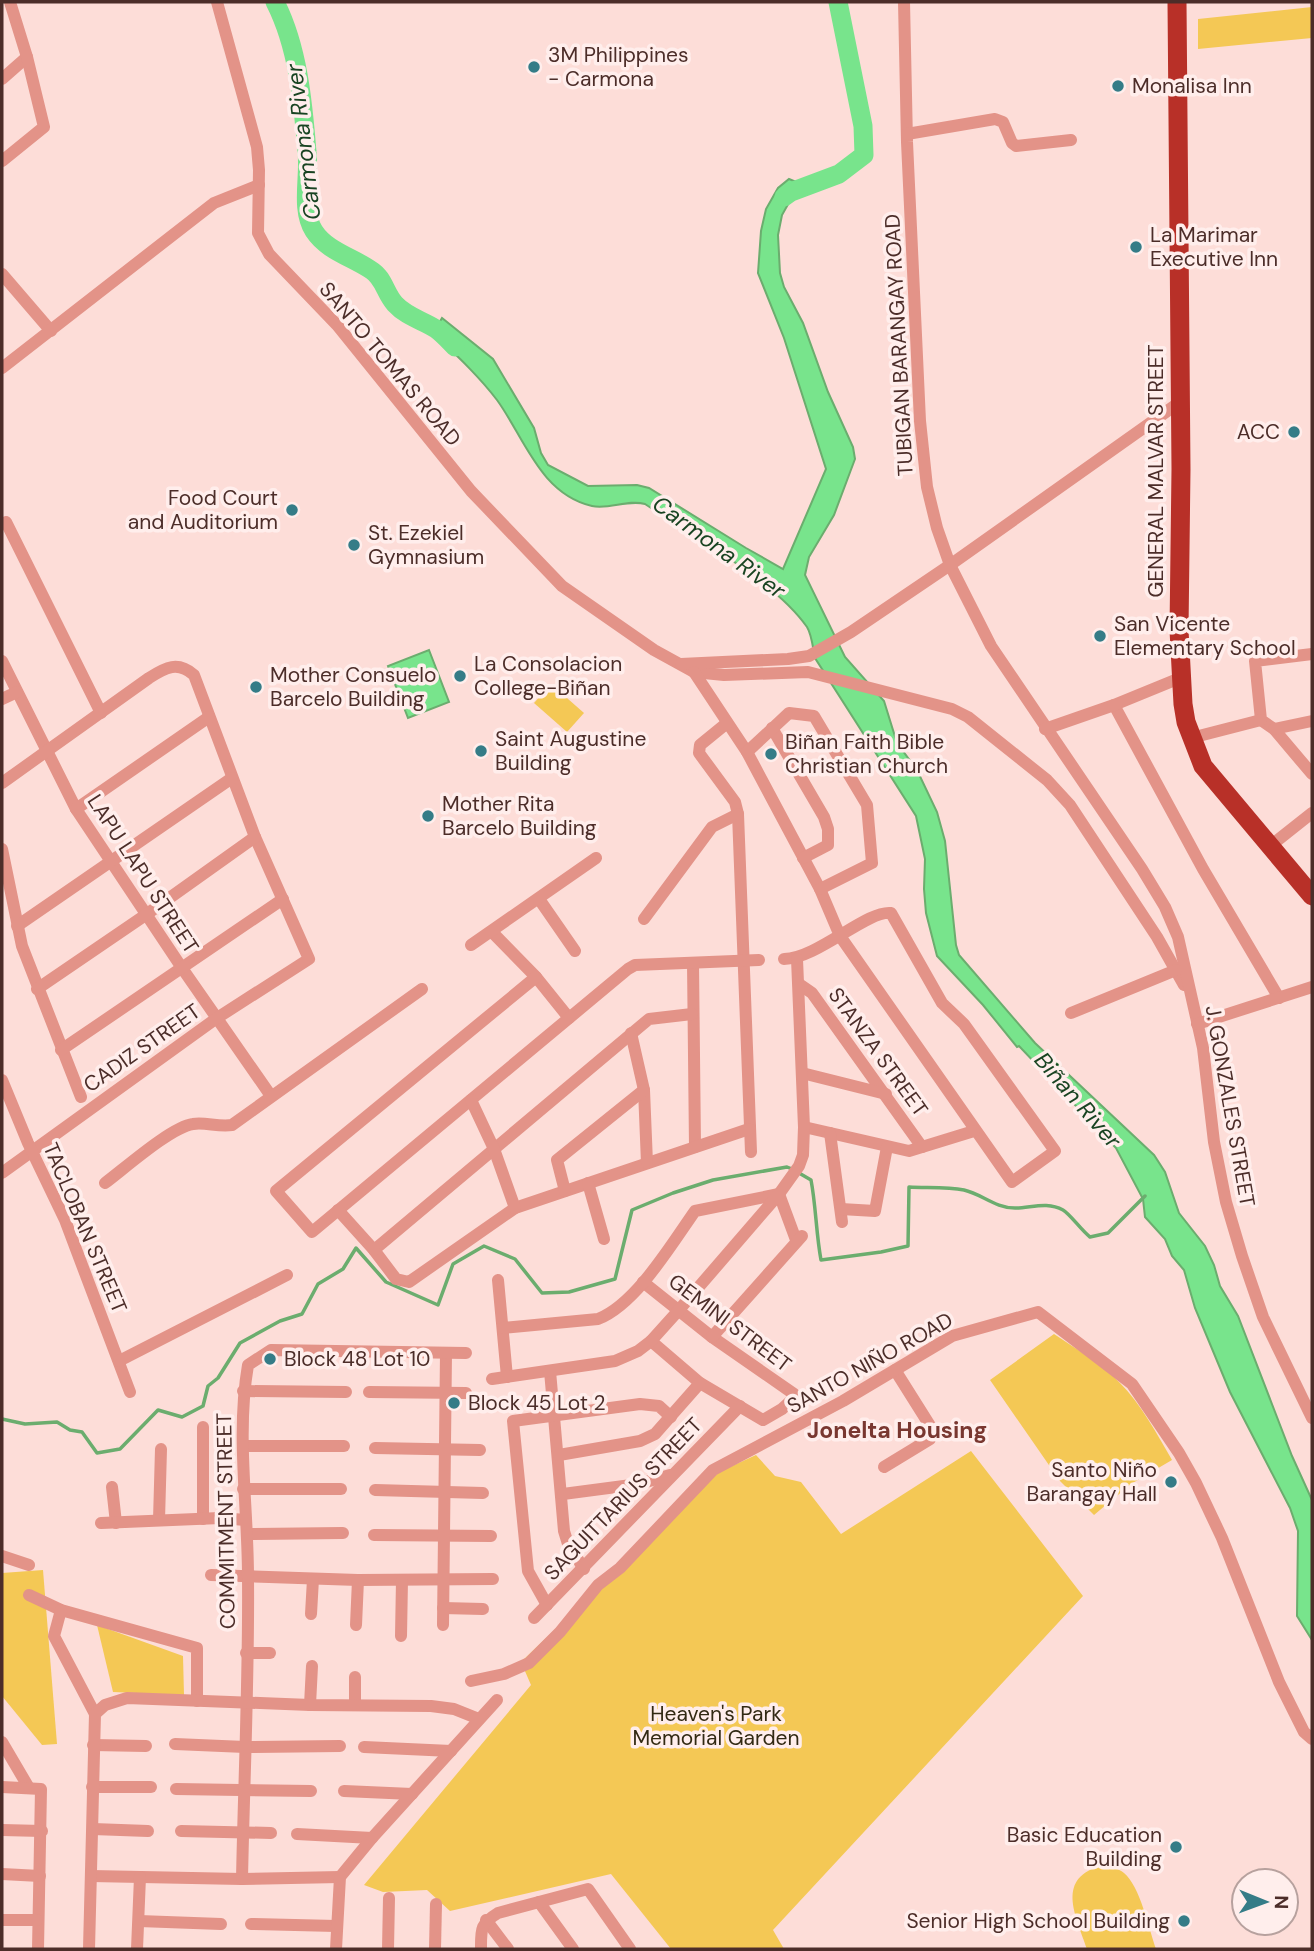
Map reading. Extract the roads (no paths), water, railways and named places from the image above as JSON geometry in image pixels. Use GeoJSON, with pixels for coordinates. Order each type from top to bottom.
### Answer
{"type":"FeatureCollection","features":[{"type":"Feature","properties":{"kind":"highway","name":"GENERAL MALVAR STREET"},"geometry":{"type":"LineString","coordinates":[[1177,2],[1180,678],[1186,722],[1203,766],[1312,896]]}},
{"type":"Feature","properties":{"kind":"street"},"geometry":{"type":"LineString","coordinates":[[2,161],[44,127],[10,2]]}},
{"type":"Feature","properties":{"kind":"street","name":"SANTO TOMAS ROAD"},"geometry":{"type":"LineString","coordinates":[[217,2],[259,158],[258,233],[269,254],[337,326],[447,463],[562,586],[654,650],[694,672]]}},
{"type":"Feature","properties":{"kind":"street","name":"TUBIGAN BARANGAY ROAD"},"geometry":{"type":"LineString","coordinates":[[904,2],[906,134],[916,358],[924,466],[934,517],[950,565],[990,646],[1165,907],[1178,937],[1189,995]]}},
{"type":"Feature","properties":{"kind":"street"},"geometry":{"type":"LineString","coordinates":[[2,79],[27,57]]}},
{"type":"Feature","properties":{"kind":"street"},"geometry":{"type":"LineString","coordinates":[[906,134],[995,120],[1003,122],[1016,146],[1071,139]]}},
{"type":"Feature","properties":{"kind":"street"},"geometry":{"type":"LineString","coordinates":[[2,368],[214,203],[259,185]]}},
{"type":"Feature","properties":{"kind":"street"},"geometry":{"type":"LineString","coordinates":[[2,274],[51,331]]}},
{"type":"Feature","properties":{"kind":"street"},"geometry":{"type":"LineString","coordinates":[[681,664],[809,656],[852,632],[950,565],[1180,402]]}},
{"type":"Feature","properties":{"kind":"street"},"geometry":{"type":"LineString","coordinates":[[6,522],[101,713]]}},
{"type":"Feature","properties":{"kind":"street"},"geometry":{"type":"LineString","coordinates":[[1312,654],[1255,661],[1261,720],[1273,729],[1312,774]]}},
{"type":"Feature","properties":{"kind":"street","name":"LAPU LAPU STREET"},"geometry":{"type":"LineString","coordinates":[[2,661],[76,809],[271,1096]]}},
{"type":"Feature","properties":{"kind":"street"},"geometry":{"type":"LineString","coordinates":[[2,783],[149,677],[173,666],[185,667],[194,675],[255,837],[283,899],[61,1051]]}},
{"type":"Feature","properties":{"kind":"street"},"geometry":{"type":"LineString","coordinates":[[694,672],[724,675],[808,672],[952,709],[968,718],[1047,779],[1070,805],[1157,937],[1189,995]]}},
{"type":"Feature","properties":{"kind":"street"},"geometry":{"type":"LineString","coordinates":[[694,672],[747,752],[820,889],[840,936],[1012,1182],[1055,1151],[964,1024],[942,1003],[893,915],[885,912],[840,936],[797,959],[784,959]]}},
{"type":"Feature","properties":{"kind":"street"},"geometry":{"type":"LineString","coordinates":[[1045,729],[1180,678]]}},
{"type":"Feature","properties":{"kind":"street"},"geometry":{"type":"LineString","coordinates":[[2,699],[17,692]]}},
{"type":"Feature","properties":{"kind":"street"},"geometry":{"type":"LineString","coordinates":[[1114,705],[1196,857],[1279,998]]}},
{"type":"Feature","properties":{"kind":"street"},"geometry":{"type":"LineString","coordinates":[[747,752],[789,713],[814,716],[867,806],[872,863],[820,889]]}},
{"type":"Feature","properties":{"kind":"street"},"geometry":{"type":"LineString","coordinates":[[76,809],[209,717]]}},
{"type":"Feature","properties":{"kind":"street"},"geometry":{"type":"LineString","coordinates":[[1191,738],[1261,720]]}},
{"type":"Feature","properties":{"kind":"street"},"geometry":{"type":"LineString","coordinates":[[1273,729],[1312,721]]}},
{"type":"Feature","properties":{"kind":"street"},"geometry":{"type":"LineString","coordinates":[[727,723],[700,745],[699,753],[735,802],[737,814],[751,1152]]}},
{"type":"Feature","properties":{"kind":"street"},"geometry":{"type":"LineString","coordinates":[[772,728],[824,817],[828,829],[828,845],[803,858]]}},
{"type":"Feature","properties":{"kind":"street"},"geometry":{"type":"LineString","coordinates":[[17,926],[232,778]]}},
{"type":"Feature","properties":{"kind":"street"},"geometry":{"type":"LineString","coordinates":[[1269,847],[1312,813]]}},
{"type":"Feature","properties":{"kind":"street"},"geometry":{"type":"LineString","coordinates":[[644,919],[712,827],[737,814]]}},
{"type":"Feature","properties":{"kind":"street"},"geometry":{"type":"LineString","coordinates":[[37,989],[147,915],[255,837]]}},
{"type":"Feature","properties":{"kind":"street"},"geometry":{"type":"LineString","coordinates":[[2,849],[22,946],[81,1097]]}},
{"type":"Feature","properties":{"kind":"street"},"geometry":{"type":"LineString","coordinates":[[471,945],[596,858]]}},
{"type":"Feature","properties":{"kind":"street","name":"CADIZ STREET"},"geometry":{"type":"LineString","coordinates":[[2,1173],[217,1018],[309,959],[283,899]]}},
{"type":"Feature","properties":{"kind":"street"},"geometry":{"type":"LineString","coordinates":[[539,899],[575,951]]}},
{"type":"Feature","properties":{"kind":"street"},"geometry":{"type":"LineString","coordinates":[[492,932],[536,977],[569,1018]]}},
{"type":"Feature","properties":{"kind":"street"},"geometry":{"type":"LineString","coordinates":[[492,1379],[615,1361],[651,1341],[799,1166],[803,1155],[804,1127],[797,959]]}},
{"type":"Feature","properties":{"kind":"street"},"geometry":{"type":"LineString","coordinates":[[536,977],[276,1191],[312,1232],[635,965],[759,960]]}},
{"type":"Feature","properties":{"kind":"street"},"geometry":{"type":"LineString","coordinates":[[693,963],[695,1147]]}},
{"type":"Feature","properties":{"kind":"street"},"geometry":{"type":"LineString","coordinates":[[1071,1013],[1176,970]]}},
{"type":"Feature","properties":{"kind":"street","name":"STANZA STREET"},"geometry":{"type":"LineString","coordinates":[[799,984],[812,993],[922,1147]]}},
{"type":"Feature","properties":{"kind":"street"},"geometry":{"type":"LineString","coordinates":[[1197,1024],[1312,987]]}},
{"type":"Feature","properties":{"kind":"street"},"geometry":{"type":"LineString","coordinates":[[105,1183],[177,1130],[193,1124],[232,1125],[422,989]]}},
{"type":"Feature","properties":{"kind":"street","name":"J. GONZALES STREET"},"geometry":{"type":"LineString","coordinates":[[1189,995],[1203,1048],[1214,1142],[1229,1213],[1262,1317],[1312,1418]]}},
{"type":"Feature","properties":{"kind":"street"},"geometry":{"type":"LineString","coordinates":[[374,1250],[631,1032],[649,1019],[692,1014]]}},
{"type":"Feature","properties":{"kind":"street"},"geometry":{"type":"LineString","coordinates":[[631,1032],[644,1090],[647,1163]]}},
{"type":"Feature","properties":{"kind":"street"},"geometry":{"type":"LineString","coordinates":[[803,1073],[886,1094]]}},
{"type":"Feature","properties":{"kind":"street","name":"TACLOBAN STREET"},"geometry":{"type":"LineString","coordinates":[[2,1080],[32,1152],[65,1220],[130,1392]]}},
{"type":"Feature","properties":{"kind":"street"},"geometry":{"type":"LineString","coordinates":[[565,1191],[557,1160],[644,1090]]}},
{"type":"Feature","properties":{"kind":"street"},"geometry":{"type":"LineString","coordinates":[[471,1100],[494,1149],[515,1208]]}},
{"type":"Feature","properties":{"kind":"street"},"geometry":{"type":"LineString","coordinates":[[804,1127],[909,1151],[974,1131]]}},
{"type":"Feature","properties":{"kind":"street"},"geometry":{"type":"LineString","coordinates":[[338,1210],[396,1279],[409,1282],[515,1208],[749,1129]]}},
{"type":"Feature","properties":{"kind":"street"},"geometry":{"type":"LineString","coordinates":[[830,1133],[841,1215],[875,1212],[887,1146]]}},
{"type":"Feature","properties":{"kind":"street"},"geometry":{"type":"LineString","coordinates":[[588,1183],[604,1239]]}},
{"type":"Feature","properties":{"kind":"street"},"geometry":{"type":"LineString","coordinates":[[712,1337],[799,1238],[782,1189]]}},
{"type":"Feature","properties":{"kind":"street"},"geometry":{"type":"LineString","coordinates":[[503,1328],[598,1319],[620,1308],[643,1282],[695,1212],[782,1189]]}},
{"type":"Feature","properties":{"kind":"street"},"geometry":{"type":"LineString","coordinates":[[119,1361],[287,1275]]}},
{"type":"Feature","properties":{"kind":"street"},"geometry":{"type":"LineString","coordinates":[[498,1280],[507,1377]]}},
{"type":"Feature","properties":{"kind":"street","name":"GEMINI STREET"},"geometry":{"type":"LineString","coordinates":[[643,1282],[712,1337],[794,1394],[793,1400],[763,1420],[740,1406]]}},
{"type":"Feature","properties":{"kind":"street","name":"SANTO NIÑO ROAD"},"geometry":{"type":"LineString","coordinates":[[471,1681],[504,1674],[530,1663],[560,1632],[597,1585],[620,1568],[713,1470],[843,1401],[952,1336],[1038,1311],[1132,1384],[1196,1483],[1222,1538],[1279,1682],[1304,1732],[1312,1739]]}},
{"type":"Feature","properties":{"kind":"street"},"geometry":{"type":"LineString","coordinates":[[651,1341],[700,1383],[740,1406]]}},
{"type":"Feature","properties":{"kind":"street","name":"COMMITMENT STREET"},"geometry":{"type":"LineString","coordinates":[[242,1879],[248,1578],[243,1489],[243,1391],[247,1365],[271,1350],[466,1353]]}},
{"type":"Feature","properties":{"kind":"street"},"geometry":{"type":"LineString","coordinates":[[443,1625],[446,1353]]}},
{"type":"Feature","properties":{"kind":"street"},"geometry":{"type":"LineString","coordinates":[[884,1467],[930,1439],[933,1432],[895,1370]]}},
{"type":"Feature","properties":{"kind":"street"},"geometry":{"type":"LineString","coordinates":[[550,1371],[563,1494],[564,1531],[568,1544],[584,1569]]}},
{"type":"Feature","properties":{"kind":"street"},"geometry":{"type":"LineString","coordinates":[[559,1455],[640,1441],[655,1434],[700,1383]]}},
{"type":"Feature","properties":{"kind":"street"},"geometry":{"type":"LineString","coordinates":[[243,1391],[346,1392]]}},
{"type":"Feature","properties":{"kind":"street"},"geometry":{"type":"LineString","coordinates":[[369,1392],[466,1393]]}},
{"type":"Feature","properties":{"kind":"street"},"geometry":{"type":"LineString","coordinates":[[547,1605],[528,1571],[513,1421],[640,1404],[659,1406],[671,1417]]}},
{"type":"Feature","properties":{"kind":"street","name":"SAGUITTARIUS STREET"},"geometry":{"type":"LineString","coordinates":[[534,1618],[740,1406]]}},
{"type":"Feature","properties":{"kind":"street"},"geometry":{"type":"LineString","coordinates":[[203,1427],[203,1519]]}},
{"type":"Feature","properties":{"kind":"street"},"geometry":{"type":"LineString","coordinates":[[244,1446],[344,1446]]}},
{"type":"Feature","properties":{"kind":"street"},"geometry":{"type":"LineString","coordinates":[[159,1520],[161,1448]]}},
{"type":"Feature","properties":{"kind":"street"},"geometry":{"type":"LineString","coordinates":[[375,1448],[480,1450]]}},
{"type":"Feature","properties":{"kind":"street"},"geometry":{"type":"LineString","coordinates":[[563,1494],[639,1484],[671,1475]]}},
{"type":"Feature","properties":{"kind":"street"},"geometry":{"type":"LineString","coordinates":[[112,1487],[116,1523]]}},
{"type":"Feature","properties":{"kind":"street"},"geometry":{"type":"LineString","coordinates":[[243,1489],[341,1489]]}},
{"type":"Feature","properties":{"kind":"street"},"geometry":{"type":"LineString","coordinates":[[375,1490],[483,1493]]}},
{"type":"Feature","properties":{"kind":"street"},"geometry":{"type":"LineString","coordinates":[[101,1523],[246,1520]]}},
{"type":"Feature","properties":{"kind":"street"},"geometry":{"type":"LineString","coordinates":[[247,1534],[343,1533]]}},
{"type":"Feature","properties":{"kind":"street"},"geometry":{"type":"LineString","coordinates":[[374,1535],[491,1536]]}},
{"type":"Feature","properties":{"kind":"street"},"geometry":{"type":"LineString","coordinates":[[2,1556],[29,1565]]}},
{"type":"Feature","properties":{"kind":"street"},"geometry":{"type":"LineString","coordinates":[[211,1576],[358,1580],[493,1579]]}},
{"type":"Feature","properties":{"kind":"street"},"geometry":{"type":"LineString","coordinates":[[311,1614],[313,1579]]}},
{"type":"Feature","properties":{"kind":"street"},"geometry":{"type":"LineString","coordinates":[[356,1625],[358,1580]]}},
{"type":"Feature","properties":{"kind":"street"},"geometry":{"type":"LineString","coordinates":[[401,1636],[402,1580]]}},
{"type":"Feature","properties":{"kind":"street"},"geometry":{"type":"LineString","coordinates":[[29,1595],[61,1610],[197,1648],[197,1701]]}},
{"type":"Feature","properties":{"kind":"street"},"geometry":{"type":"LineString","coordinates":[[443,1608],[483,1609]]}},
{"type":"Feature","properties":{"kind":"street"},"geometry":{"type":"LineString","coordinates":[[61,1610],[54,1636],[94,1714],[89,1949]]}},
{"type":"Feature","properties":{"kind":"street"},"geometry":{"type":"LineString","coordinates":[[246,1653],[271,1653]]}},
{"type":"Feature","properties":{"kind":"street"},"geometry":{"type":"LineString","coordinates":[[310,1704],[312,1666]]}},
{"type":"Feature","properties":{"kind":"street"},"geometry":{"type":"LineString","coordinates":[[355,1677],[355,1704]]}},
{"type":"Feature","properties":{"kind":"street"},"geometry":{"type":"LineString","coordinates":[[94,1714],[105,1705],[127,1698],[310,1704],[431,1699],[479,1719]]}},
{"type":"Feature","properties":{"kind":"street"},"geometry":{"type":"LineString","coordinates":[[336,1949],[340,1877],[497,1700]]}},
{"type":"Feature","properties":{"kind":"street"},"geometry":{"type":"LineString","coordinates":[[2,1742],[29,1788]]}},
{"type":"Feature","properties":{"kind":"street"},"geometry":{"type":"LineString","coordinates":[[176,1744],[245,1747],[340,1746]]}},
{"type":"Feature","properties":{"kind":"street"},"geometry":{"type":"LineString","coordinates":[[93,1745],[146,1746]]}},
{"type":"Feature","properties":{"kind":"street"},"geometry":{"type":"LineString","coordinates":[[364,1747],[452,1751]]}},
{"type":"Feature","properties":{"kind":"street"},"geometry":{"type":"LineString","coordinates":[[2,1787],[41,1789],[38,1949]]}},
{"type":"Feature","properties":{"kind":"street"},"geometry":{"type":"LineString","coordinates":[[92,1787],[151,1787]]}},
{"type":"Feature","properties":{"kind":"street"},"geometry":{"type":"LineString","coordinates":[[176,1789],[311,1791]]}},
{"type":"Feature","properties":{"kind":"street"},"geometry":{"type":"LineString","coordinates":[[344,1791],[412,1794]]}},
{"type":"Feature","properties":{"kind":"street"},"geometry":{"type":"LineString","coordinates":[[93,1829],[148,1831]]}},
{"type":"Feature","properties":{"kind":"street"},"geometry":{"type":"LineString","coordinates":[[2,1830],[41,1831]]}},
{"type":"Feature","properties":{"kind":"street"},"geometry":{"type":"LineString","coordinates":[[181,1831],[271,1833]]}},
{"type":"Feature","properties":{"kind":"street"},"geometry":{"type":"LineString","coordinates":[[297,1834],[372,1838]]}},
{"type":"Feature","properties":{"kind":"street"},"geometry":{"type":"LineString","coordinates":[[2,1874],[40,1876]]}},
{"type":"Feature","properties":{"kind":"street"},"geometry":{"type":"LineString","coordinates":[[92,1876],[242,1879],[340,1877]]}},
{"type":"Feature","properties":{"kind":"street"},"geometry":{"type":"LineString","coordinates":[[136,1949],[140,1877]]}},
{"type":"Feature","properties":{"kind":"street"},"geometry":{"type":"LineString","coordinates":[[481,1949],[481,1931],[485,1920],[498,1913],[588,1889],[631,1949]]}},
{"type":"Feature","properties":{"kind":"street"},"geometry":{"type":"LineString","coordinates":[[388,1949],[389,1898]]}},
{"type":"Feature","properties":{"kind":"street"},"geometry":{"type":"LineString","coordinates":[[539,1902],[573,1949]]}},
{"type":"Feature","properties":{"kind":"street"},"geometry":{"type":"LineString","coordinates":[[435,1949],[436,1904]]}},
{"type":"Feature","properties":{"kind":"street"},"geometry":{"type":"LineString","coordinates":[[2,1920],[37,1920]]}},
{"type":"Feature","properties":{"kind":"street"},"geometry":{"type":"LineString","coordinates":[[485,1920],[508,1949]]}},
{"type":"Feature","properties":{"kind":"street"},"geometry":{"type":"LineString","coordinates":[[138,1921],[221,1924]]}},
{"type":"Feature","properties":{"kind":"street"},"geometry":{"type":"LineString","coordinates":[[251,1924],[336,1926]]}},
{"type":"Feature","properties":{"kind":"water","name":"Biñan River"},"geometry":{"type":"Polygon","coordinates":[[[789,179],[806,186],[791,199],[782,215],[778,235],[780,273],[853,447],[855,459],[834,515],[809,557],[805,575],[845,657],[884,701],[897,743],[917,770],[937,812],[945,841],[959,955],[1035,1043],[1154,1155],[1165,1172],[1179,1213],[1205,1246],[1220,1286],[1238,1316],[1292,1456],[1312,1500],[1312,1640],[1297,1616],[1298,1531],[1290,1508],[1230,1392],[1195,1308],[1184,1270],[1172,1256],[1165,1239],[1145,1217],[1143,1199],[1116,1148],[1019,1046],[1017,1047],[983,1005],[937,956],[926,913],[925,859],[916,816],[815,658],[807,627],[793,610],[754,576],[645,504],[592,506],[574,500],[559,490],[535,462],[490,391],[433,333],[442,318],[493,359],[534,428],[541,453],[548,465],[588,486],[637,485],[649,488],[783,569],[826,469],[784,338],[758,273],[761,231],[766,209],[778,188],[789,179]]]}},
{"type":"Feature","properties":{"kind":"water"},"geometry":{"type":"Polygon","coordinates":[[[429,650],[449,702],[408,718],[388,666],[429,650]]]}},
{"type":"Feature","properties":{"kind":"waterway","name":"Carmona River"},"geometry":{"type":"LineString","coordinates":[[275,2],[289,37],[298,75],[308,162],[307,213],[314,231],[333,249],[375,273],[400,308],[436,329],[455,347]]}},
{"type":"Feature","properties":{"kind":"waterway"},"geometry":{"type":"LineString","coordinates":[[784,197],[839,174],[864,155],[863,126],[838,2]]}},
{"type":"Feature","properties":{"kind":"waterway"},"geometry":{"type":"LineString","coordinates":[[2,1419],[25,1424],[57,1422],[70,1430],[82,1432],[97,1453],[120,1449],[158,1410],[182,1417],[203,1406],[208,1386],[218,1378],[240,1343],[280,1321],[302,1314],[318,1284],[343,1269],[356,1248],[386,1282],[438,1305],[453,1264],[484,1246],[515,1259],[542,1293],[569,1292],[615,1279],[632,1210],[713,1180],[787,1167],[792,1169]]}},
{"type":"Feature","properties":{"kind":"waterway"},"geometry":{"type":"LineString","coordinates":[[799,1173],[811,1180],[821,1260],[908,1246],[909,1187],[964,1190],[1008,1207],[1057,1207],[1066,1212],[1090,1237],[1108,1233],[1145,1196]]}},
{"type":"Feature","properties":{"kind":"place","name":"3M Philippines - Carmona"},"geometry":{"type":"Point","coordinates":[534,67]}},
{"type":"Feature","properties":{"kind":"place","name":"Monalisa Inn"},"geometry":{"type":"Point","coordinates":[1118,86]}},
{"type":"Feature","properties":{"kind":"place","name":"La Marimar Executive Inn"},"geometry":{"type":"Point","coordinates":[1136,247]}},
{"type":"Feature","properties":{"kind":"place","name":"ACC"},"geometry":{"type":"Point","coordinates":[1294,432]}},
{"type":"Feature","properties":{"kind":"place","name":"Food Court and Auditorium"},"geometry":{"type":"Point","coordinates":[292,510]}},
{"type":"Feature","properties":{"kind":"place","name":"St. Ezekiel Gymnasium"},"geometry":{"type":"Point","coordinates":[354,545]}},
{"type":"Feature","properties":{"kind":"place","name":"San Vicente Elementary School"},"geometry":{"type":"Point","coordinates":[1100,636]}},
{"type":"Feature","properties":{"kind":"place","name":"La Consolacion College-Biñan"},"geometry":{"type":"Point","coordinates":[460,676]}},
{"type":"Feature","properties":{"kind":"place","name":"Mother Consuelo Barcelo Building"},"geometry":{"type":"Point","coordinates":[256,687]}},
{"type":"Feature","properties":{"kind":"place","name":"Saint Augustine Building"},"geometry":{"type":"Point","coordinates":[481,751]}},
{"type":"Feature","properties":{"kind":"place","name":"Biñan Faith Bible Christian Church"},"geometry":{"type":"Point","coordinates":[771,754]}},
{"type":"Feature","properties":{"kind":"place","name":"Mother Rita Barcelo Building"},"geometry":{"type":"Point","coordinates":[428,816]}},
{"type":"Feature","properties":{"kind":"place","name":"Block 48 Lot 10"},"geometry":{"type":"Point","coordinates":[270,1359]}},
{"type":"Feature","properties":{"kind":"place","name":"Block 45 Lot 2"},"geometry":{"type":"Point","coordinates":[454,1403]}},
{"type":"Feature","properties":{"kind":"place","name":"Santo Niño Barangay Hall"},"geometry":{"type":"Point","coordinates":[1171,1482]}},
{"type":"Feature","properties":{"kind":"place","name":"Basic Education Building"},"geometry":{"type":"Point","coordinates":[1176,1847]}},
{"type":"Feature","properties":{"kind":"place","name":"Senior High School Building"},"geometry":{"type":"Point","coordinates":[1184,1921]}},
{"type":"Feature","properties":{"kind":"district","name":"Jonelta Housing"},"geometry":{"type":"Point","coordinates":[897,1430]}},
{"type":"Feature","properties":{"kind":"park label","name":"Heaven's Park Memorial Garden"},"geometry":{"type":"Point","coordinates":[716,1726]}}]}
